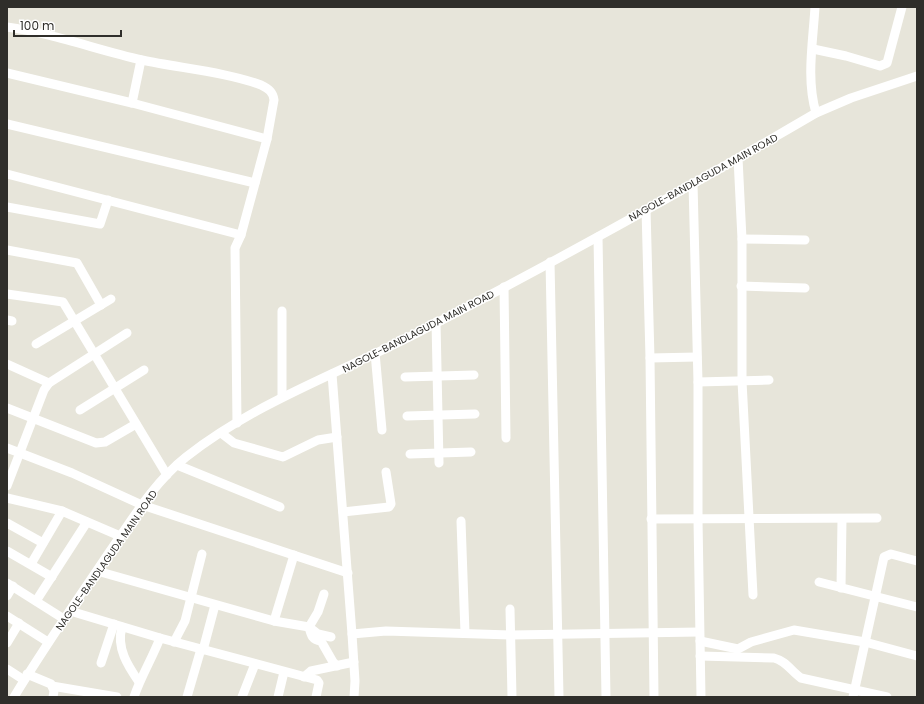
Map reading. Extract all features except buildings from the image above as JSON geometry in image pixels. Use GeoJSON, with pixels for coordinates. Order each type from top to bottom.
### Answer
{"type":"FeatureCollection","features":[{"type":"Feature","properties":{"kind":"street"},"geometry":{"type":"LineString","coordinates":[[815,7],[813,49],[810,72],[812,98],[816,113]]}},
{"type":"Feature","properties":{"kind":"street"},"geometry":{"type":"LineString","coordinates":[[813,49],[846,56],[880,66],[887,63],[902,7]]}},
{"type":"Feature","properties":{"kind":"street"},"geometry":{"type":"LineString","coordinates":[[7,27],[46,34],[141,60],[229,77],[269,89],[273,94],[274,100],[267,140],[241,235],[235,248],[234,255],[237,423]]}},
{"type":"Feature","properties":{"kind":"street"},"geometry":{"type":"LineString","coordinates":[[132,103],[141,60]]}},
{"type":"Feature","properties":{"kind":"street"},"geometry":{"type":"LineString","coordinates":[[7,73],[132,103],[267,140]]}},
{"type":"Feature","properties":{"kind":"street","name":"NAGOLE-BANDLAGUDA MAIN ROAD"},"geometry":{"type":"LineString","coordinates":[[14,697],[48,642],[142,505],[177,465],[221,433],[260,408],[436,322],[598,237],[816,113],[852,98],[917,76]]}},
{"type":"Feature","properties":{"kind":"street"},"geometry":{"type":"LineString","coordinates":[[7,124],[255,183]]}},
{"type":"Feature","properties":{"kind":"street"},"geometry":{"type":"LineString","coordinates":[[738,158],[742,239],[742,381],[753,595]]}},
{"type":"Feature","properties":{"kind":"street"},"geometry":{"type":"LineString","coordinates":[[7,174],[241,235]]}},
{"type":"Feature","properties":{"kind":"street"},"geometry":{"type":"LineString","coordinates":[[693,183],[698,382],[698,520],[701,697]]}},
{"type":"Feature","properties":{"kind":"street"},"geometry":{"type":"LineString","coordinates":[[7,207],[100,224],[108,200]]}},
{"type":"Feature","properties":{"kind":"street"},"geometry":{"type":"LineString","coordinates":[[646,209],[650,358],[652,632],[654,697]]}},
{"type":"Feature","properties":{"kind":"street"},"geometry":{"type":"LineString","coordinates":[[598,237],[606,697]]}},
{"type":"Feature","properties":{"kind":"street"},"geometry":{"type":"LineString","coordinates":[[742,239],[805,240]]}},
{"type":"Feature","properties":{"kind":"street"},"geometry":{"type":"LineString","coordinates":[[7,250],[77,263],[101,305]]}},
{"type":"Feature","properties":{"kind":"street"},"geometry":{"type":"LineString","coordinates":[[550,262],[559,633],[559,697]]}},
{"type":"Feature","properties":{"kind":"street"},"geometry":{"type":"LineString","coordinates":[[741,286],[805,288]]}},
{"type":"Feature","properties":{"kind":"street"},"geometry":{"type":"LineString","coordinates":[[504,287],[506,438]]}},
{"type":"Feature","properties":{"kind":"street"},"geometry":{"type":"LineString","coordinates":[[7,294],[63,302],[94,356],[167,475]]}},
{"type":"Feature","properties":{"kind":"street"},"geometry":{"type":"LineString","coordinates":[[36,344],[111,299]]}},
{"type":"Feature","properties":{"kind":"street"},"geometry":{"type":"LineString","coordinates":[[282,311],[282,397]]}},
{"type":"Feature","properties":{"kind":"street"},"geometry":{"type":"LineString","coordinates":[[436,322],[439,463]]}},
{"type":"Feature","properties":{"kind":"street"},"geometry":{"type":"LineString","coordinates":[[7,486],[18,452],[44,390],[49,383],[94,356],[127,333]]}},
{"type":"Feature","properties":{"kind":"street"},"geometry":{"type":"LineString","coordinates":[[376,352],[382,430]]}},
{"type":"Feature","properties":{"kind":"street"},"geometry":{"type":"LineString","coordinates":[[650,358],[697,358]]}},
{"type":"Feature","properties":{"kind":"street"},"geometry":{"type":"LineString","coordinates":[[7,364],[49,383]]}},
{"type":"Feature","properties":{"kind":"street"},"geometry":{"type":"LineString","coordinates":[[80,410],[144,370]]}},
{"type":"Feature","properties":{"kind":"street"},"geometry":{"type":"LineString","coordinates":[[332,374],[348,573],[354,662],[354,697]]}},
{"type":"Feature","properties":{"kind":"street"},"geometry":{"type":"LineString","coordinates":[[405,377],[474,375]]}},
{"type":"Feature","properties":{"kind":"street"},"geometry":{"type":"LineString","coordinates":[[698,382],[769,380]]}},
{"type":"Feature","properties":{"kind":"street"},"geometry":{"type":"LineString","coordinates":[[7,408],[100,443],[105,442],[136,424]]}},
{"type":"Feature","properties":{"kind":"street"},"geometry":{"type":"LineString","coordinates":[[407,416],[475,414]]}},
{"type":"Feature","properties":{"kind":"street"},"geometry":{"type":"LineString","coordinates":[[221,433],[234,443],[283,457],[318,440],[337,437]]}},
{"type":"Feature","properties":{"kind":"street"},"geometry":{"type":"LineString","coordinates":[[7,448],[72,473],[142,505],[348,573]]}},
{"type":"Feature","properties":{"kind":"street"},"geometry":{"type":"LineString","coordinates":[[410,454],[471,452]]}},
{"type":"Feature","properties":{"kind":"street"},"geometry":{"type":"LineString","coordinates":[[177,465],[280,507]]}},
{"type":"Feature","properties":{"kind":"street"},"geometry":{"type":"LineString","coordinates":[[343,512],[389,508],[391,504],[386,472]]}},
{"type":"Feature","properties":{"kind":"street"},"geometry":{"type":"LineString","coordinates":[[7,498],[62,511],[120,536]]}},
{"type":"Feature","properties":{"kind":"street"},"geometry":{"type":"LineString","coordinates":[[31,564],[62,511]]}},
{"type":"Feature","properties":{"kind":"street"},"geometry":{"type":"LineString","coordinates":[[651,519],[698,520],[750,518],[877,518]]}},
{"type":"Feature","properties":{"kind":"street"},"geometry":{"type":"LineString","coordinates":[[841,588],[842,519]]}},
{"type":"Feature","properties":{"kind":"street"},"geometry":{"type":"LineString","coordinates":[[461,521],[465,633]]}},
{"type":"Feature","properties":{"kind":"street"},"geometry":{"type":"LineString","coordinates":[[36,601],[87,522]]}},
{"type":"Feature","properties":{"kind":"street"},"geometry":{"type":"LineString","coordinates":[[7,523],[43,543]]}},
{"type":"Feature","properties":{"kind":"street"},"geometry":{"type":"LineString","coordinates":[[7,551],[52,577]]}},
{"type":"Feature","properties":{"kind":"street"},"geometry":{"type":"LineString","coordinates":[[174,642],[186,621],[190,598],[202,554]]}},
{"type":"Feature","properties":{"kind":"street"},"geometry":{"type":"LineString","coordinates":[[854,694],[885,555],[891,554],[917,561]]}},
{"type":"Feature","properties":{"kind":"street"},"geometry":{"type":"LineString","coordinates":[[274,621],[294,555]]}},
{"type":"Feature","properties":{"kind":"street"},"geometry":{"type":"LineString","coordinates":[[97,571],[274,621],[310,627],[318,634],[331,637]]}},
{"type":"Feature","properties":{"kind":"street"},"geometry":{"type":"LineString","coordinates":[[819,582],[917,607]]}},
{"type":"Feature","properties":{"kind":"street"},"geometry":{"type":"LineString","coordinates":[[7,596],[10,585],[64,620]]}},
{"type":"Feature","properties":{"kind":"street"},"geometry":{"type":"LineString","coordinates":[[324,594],[318,612],[310,627],[312,636],[316,640],[321,641],[333,662],[337,666]]}},
{"type":"Feature","properties":{"kind":"street"},"geometry":{"type":"LineString","coordinates":[[187,697],[215,605]]}},
{"type":"Feature","properties":{"kind":"street"},"geometry":{"type":"LineString","coordinates":[[510,610],[512,635],[512,697]]}},
{"type":"Feature","properties":{"kind":"street"},"geometry":{"type":"LineString","coordinates":[[70,611],[174,642],[319,681],[316,697]]}},
{"type":"Feature","properties":{"kind":"street"},"geometry":{"type":"LineString","coordinates":[[7,616],[48,642]]}},
{"type":"Feature","properties":{"kind":"street"},"geometry":{"type":"LineString","coordinates":[[7,642],[19,623]]}},
{"type":"Feature","properties":{"kind":"street"},"geometry":{"type":"LineString","coordinates":[[101,663],[118,625]]}},
{"type":"Feature","properties":{"kind":"street"},"geometry":{"type":"LineString","coordinates":[[118,625],[125,660],[139,682]]}},
{"type":"Feature","properties":{"kind":"street"},"geometry":{"type":"LineString","coordinates":[[737,649],[744,648],[751,642],[794,630],[865,642],[917,656]]}},
{"type":"Feature","properties":{"kind":"street"},"geometry":{"type":"LineString","coordinates":[[352,634],[386,631],[512,635],[652,632],[700,636],[751,653],[758,657]]}},
{"type":"Feature","properties":{"kind":"street"},"geometry":{"type":"LineString","coordinates":[[134,697],[139,682],[152,658],[160,638]]}},
{"type":"Feature","properties":{"kind":"street"},"geometry":{"type":"LineString","coordinates":[[700,656],[781,659],[790,670],[801,678],[854,694],[887,697]]}},
{"type":"Feature","properties":{"kind":"street"},"geometry":{"type":"LineString","coordinates":[[304,677],[311,671],[354,662]]}},
{"type":"Feature","properties":{"kind":"street"},"geometry":{"type":"LineString","coordinates":[[242,697],[255,664]]}},
{"type":"Feature","properties":{"kind":"street"},"geometry":{"type":"LineString","coordinates":[[7,669],[26,677],[49,683],[52,686],[117,697]]}},
{"type":"Feature","properties":{"kind":"street"},"geometry":{"type":"LineString","coordinates":[[278,697],[284,672]]}},
{"type":"Feature","properties":{"kind":"street"},"geometry":{"type":"LineString","coordinates":[[52,686],[53,697]]}}]}
